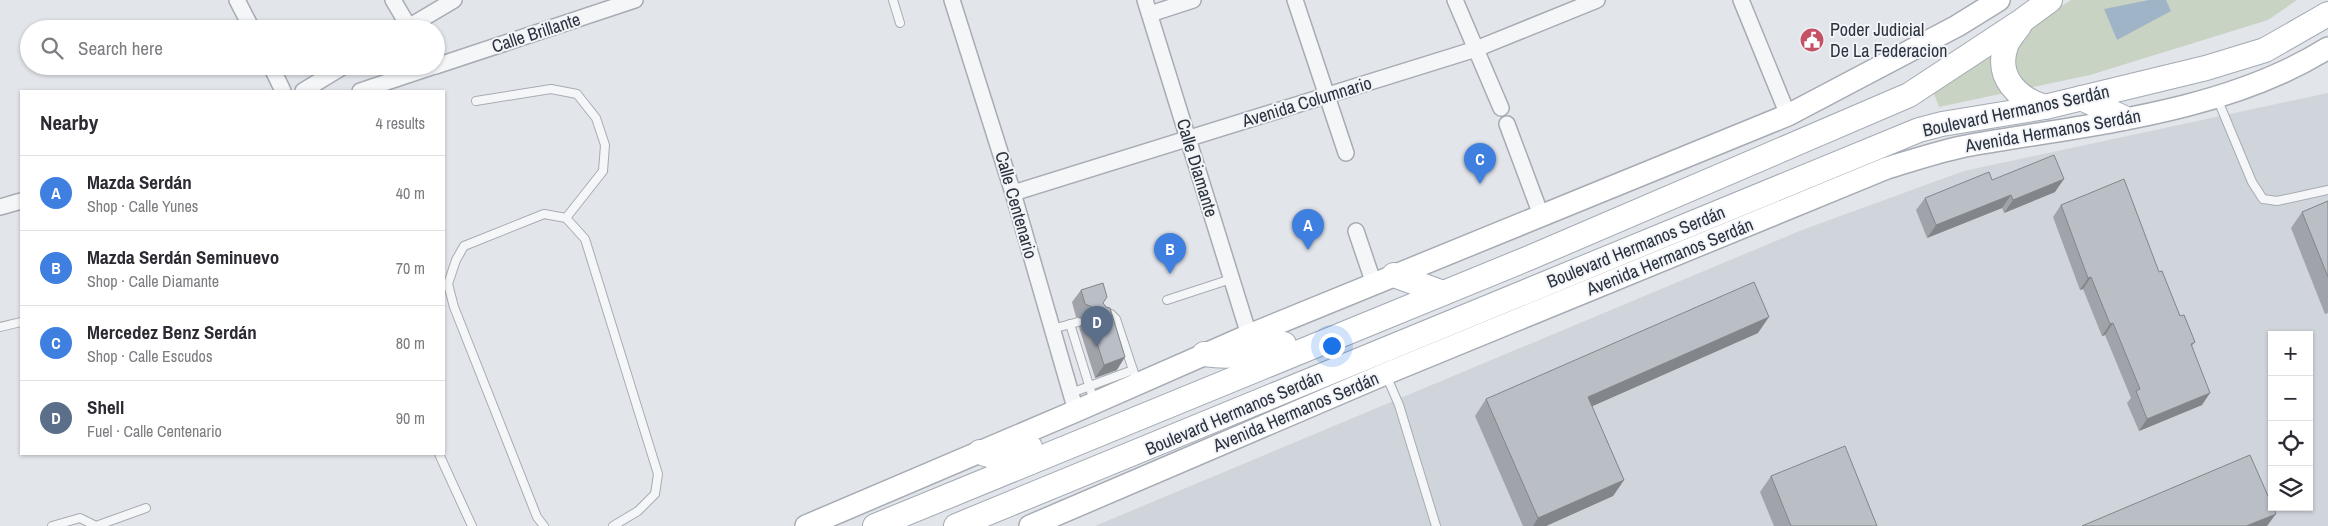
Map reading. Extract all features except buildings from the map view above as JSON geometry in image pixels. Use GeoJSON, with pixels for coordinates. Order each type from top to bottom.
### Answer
{"type":"FeatureCollection","features":[{"type":"Feature","properties":{"kind":"main road"},"geometry":{"type":"LineString","coordinates":[[806,526],[980,452],[1083,398],[1136,377],[1204,354],[1788,115],[1957,26],[1999,0]]}},
{"type":"Feature","properties":{"kind":"main road","name":"Boulevard Hermanos Serdán"},"geometry":{"type":"LineString","coordinates":[[875,526],[1443,293],[1909,95],[2050,0]]}},
{"type":"Feature","properties":{"kind":"main road","name":"Boulevard Hermanos Serdán"},"geometry":{"type":"LineString","coordinates":[[956,526],[1919,130],[1942,124],[2045,107],[2206,68],[2265,50],[2328,14]]}},
{"type":"Feature","properties":{"kind":"main road"},"geometry":{"type":"LineString","coordinates":[[2023,20],[2006,44],[2003,55],[2004,74],[2013,88],[2022,97],[2045,107]]}},
{"type":"Feature","properties":{"kind":"main road"},"geometry":{"type":"LineString","coordinates":[[2265,50],[2324,55]]}},
{"type":"Feature","properties":{"kind":"main road","name":"Avenida Hermanos Serdán"},"geometry":{"type":"LineString","coordinates":[[1030,526],[1385,374],[1886,168],[1969,145],[2173,110],[2217,98],[2276,76],[2324,55]]}},
{"type":"Feature","properties":{"kind":"main road"},"geometry":{"type":"LineString","coordinates":[[2081,98],[2124,118]]}},
{"type":"Feature","properties":{"kind":"main road"},"geometry":{"type":"LineString","coordinates":[[1384,279],[1443,293]]}},
{"type":"Feature","properties":{"kind":"main road"},"geometry":{"type":"LineString","coordinates":[[1204,354],[1225,357],[1242,356],[1293,342],[1315,346]]}},
{"type":"Feature","properties":{"kind":"main road"},"geometry":{"type":"LineString","coordinates":[[980,452],[992,457],[1003,456],[1072,431],[1086,430],[1098,435]]}},
{"type":"Feature","properties":{"kind":"street"},"geometry":{"type":"LineString","coordinates":[[237,0],[247,20]]}},
{"type":"Feature","properties":{"kind":"street"},"geometry":{"type":"LineString","coordinates":[[393,0],[403,20]]}},
{"type":"Feature","properties":{"kind":"street"},"geometry":{"type":"LineString","coordinates":[[420,20],[454,0]]}},
{"type":"Feature","properties":{"kind":"street","name":"Calle Brillante"},"geometry":{"type":"LineString","coordinates":[[445,63],[635,0]]}},
{"type":"Feature","properties":{"kind":"street","name":"Calle Centenario"},"geometry":{"type":"LineString","coordinates":[[952,0],[1013,193],[1052,329],[1083,398]]}},
{"type":"Feature","properties":{"kind":"street"},"geometry":{"type":"LineString","coordinates":[[1148,7],[1193,0]]}},
{"type":"Feature","properties":{"kind":"street"},"geometry":{"type":"LineString","coordinates":[[1294,0],[1346,154]]}},
{"type":"Feature","properties":{"kind":"street"},"geometry":{"type":"LineString","coordinates":[[1455,0],[1501,108]]}},
{"type":"Feature","properties":{"kind":"street","name":"Avenida Columnario"},"geometry":{"type":"LineString","coordinates":[[1013,193],[1476,49],[1597,0]]}},
{"type":"Feature","properties":{"kind":"street"},"geometry":{"type":"LineString","coordinates":[[1741,0],[1788,115]]}},
{"type":"Feature","properties":{"kind":"street","name":"Calle Diamante"},"geometry":{"type":"LineString","coordinates":[[1148,7],[1249,335]]}},
{"type":"Feature","properties":{"kind":"street"},"geometry":{"type":"LineString","coordinates":[[275,75],[283,90]]}},
{"type":"Feature","properties":{"kind":"street"},"geometry":{"type":"LineString","coordinates":[[305,90],[329,75]]}},
{"type":"Feature","properties":{"kind":"street","name":"Calle Brillante"},"geometry":{"type":"LineString","coordinates":[[363,90],[409,75]]}},
{"type":"Feature","properties":{"kind":"street"},"geometry":{"type":"LineString","coordinates":[[1507,124],[1541,215]]}},
{"type":"Feature","properties":{"kind":"street"},"geometry":{"type":"LineString","coordinates":[[0,207],[20,200]]}},
{"type":"Feature","properties":{"kind":"street"},"geometry":{"type":"LineString","coordinates":[[1356,231],[1384,279]]}},
{"type":"Feature","properties":{"kind":"lane"},"geometry":{"type":"LineString","coordinates":[[893,0],[900,23]]}},
{"type":"Feature","properties":{"kind":"lane"},"geometry":{"type":"LineString","coordinates":[[476,101],[551,88],[577,94],[596,118],[605,145],[603,171],[566,218]]}},
{"type":"Feature","properties":{"kind":"lane"},"geometry":{"type":"LineString","coordinates":[[2217,98],[2252,182],[2263,199],[2277,201],[2328,190]]}},
{"type":"Feature","properties":{"kind":"lane"},"geometry":{"type":"LineString","coordinates":[[544,526],[533,508],[454,307],[448,284],[456,260],[464,246],[544,214],[566,218],[585,239],[658,474],[655,494],[638,511],[613,526]]}},
{"type":"Feature","properties":{"kind":"lane"},"geometry":{"type":"LineString","coordinates":[[1167,300],[1231,279]]}},
{"type":"Feature","properties":{"kind":"lane"},"geometry":{"type":"LineString","coordinates":[[1100,315],[1111,314],[1114,316],[1136,377]]}},
{"type":"Feature","properties":{"kind":"lane"},"geometry":{"type":"LineString","coordinates":[[0,328],[20,322]]}},
{"type":"Feature","properties":{"kind":"lane"},"geometry":{"type":"LineString","coordinates":[[1052,329],[1074,323],[1083,398]]}},
{"type":"Feature","properties":{"kind":"lane"},"geometry":{"type":"LineString","coordinates":[[1385,374],[1399,405],[1436,526]]}},
{"type":"Feature","properties":{"kind":"lane"},"geometry":{"type":"LineString","coordinates":[[439,455],[472,526]]}},
{"type":"Feature","properties":{"kind":"lane"},"geometry":{"type":"LineString","coordinates":[[52,526],[80,518],[96,526],[146,508]]}},
{"type":"Feature","properties":{"kind":"shaded area"},"geometry":{"type":"Polygon","coordinates":[[[2328,93],[2328,526],[1095,526],[1802,230],[1964,171],[2328,93]]]}},
{"type":"Feature","properties":{"kind":"green space"},"geometry":{"type":"Polygon","coordinates":[[[2071,0],[2297,0],[2268,20],[2090,75],[1939,107],[1933,91],[2071,0]]]}},
{"type":"Feature","properties":{"kind":"water"},"geometry":{"type":"Polygon","coordinates":[[[2149,0],[2166,0],[2171,11],[2117,40],[2104,9],[2149,0]]]}},
{"type":"Feature","properties":{"kind":"place","name":"Poder Judicial De La Federacion"},"geometry":{"type":"Point","coordinates":[1812,40]}},
{"type":"Feature","properties":{"kind":"place","name":"Mercedez Benz Serdán"},"geometry":{"type":"Point","coordinates":[1480,184]}},
{"type":"Feature","properties":{"kind":"place","name":"Mazda Serdán"},"geometry":{"type":"Point","coordinates":[1308,250]}},
{"type":"Feature","properties":{"kind":"place","name":"Mazda Serdán Seminuevo"},"geometry":{"type":"Point","coordinates":[1170,274]}},
{"type":"Feature","properties":{"kind":"place","name":"Shell"},"geometry":{"type":"Point","coordinates":[1097,347]}}]}
